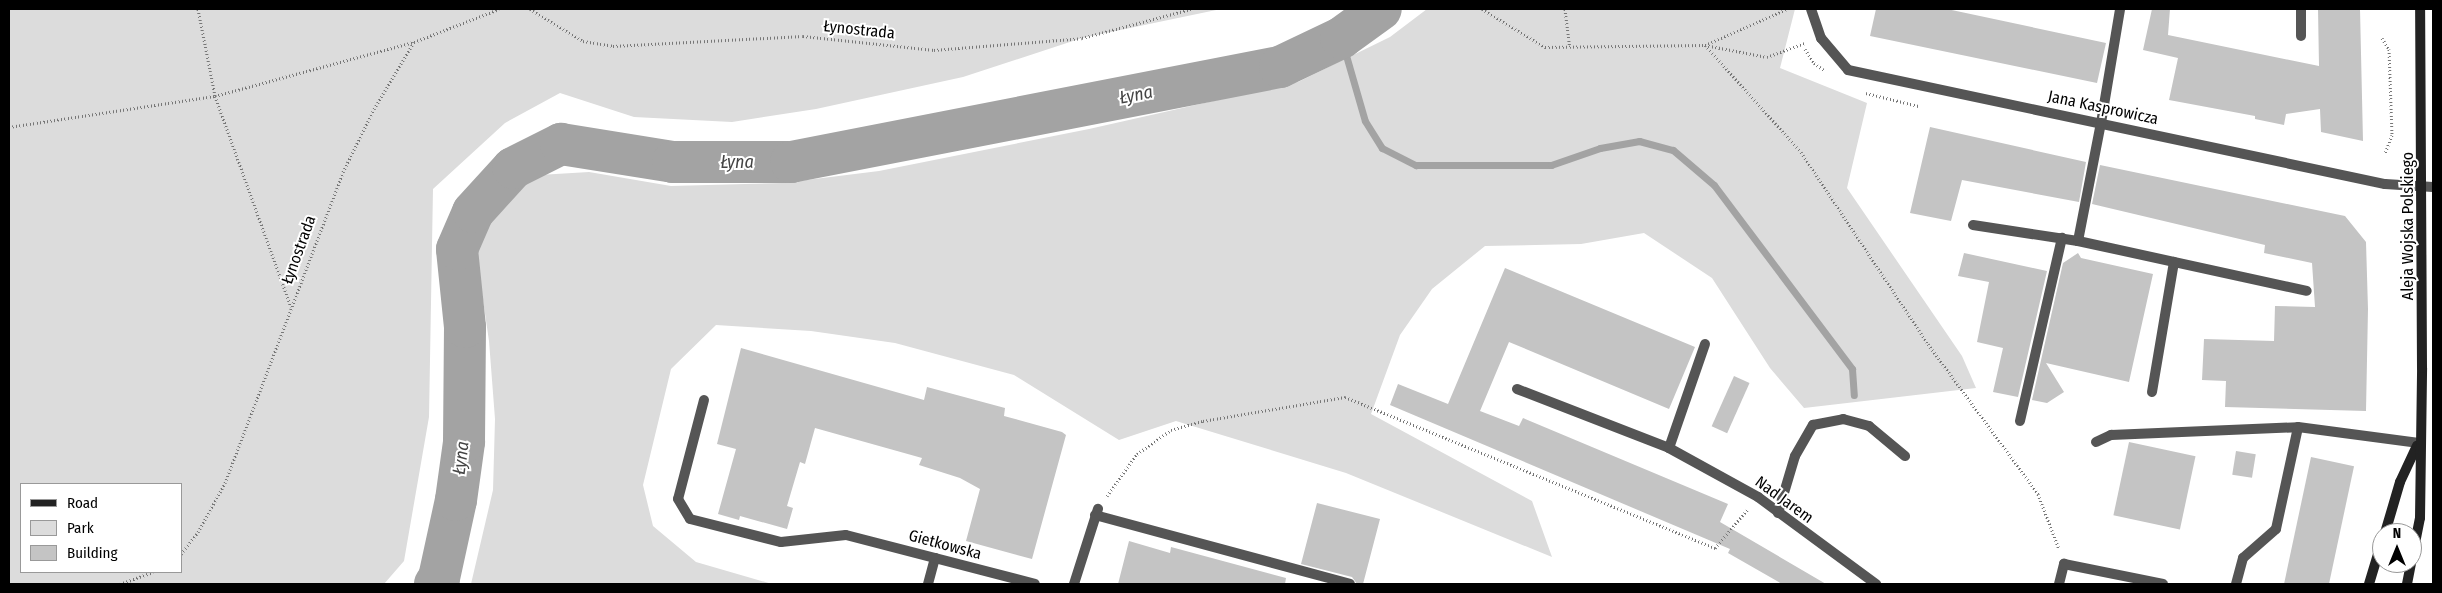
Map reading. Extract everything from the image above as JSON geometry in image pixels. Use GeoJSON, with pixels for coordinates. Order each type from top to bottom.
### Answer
{"type":"FeatureCollection","features":[{"type":"Feature","properties":{"kind":"main road","name":"Aleja Wojska Polskiego"},"geometry":{"type":"LineString","coordinates":[[2419,523],[2419,443],[2428,186],[2420,9]]}},
{"type":"Feature","properties":{"kind":"main road","name":"Aleja Wojska Polskiego"},"geometry":{"type":"LineString","coordinates":[[2387,523],[2400,482],[2419,443]]}},
{"type":"Feature","properties":{"kind":"main road"},"geometry":{"type":"LineString","coordinates":[[2368,584],[2372,572]]}},
{"type":"Feature","properties":{"kind":"street","name":"Jana Kasprowicza"},"geometry":{"type":"LineString","coordinates":[[1812,9],[1821,38],[1848,70],[2385,184],[2428,186]]}},
{"type":"Feature","properties":{"kind":"street"},"geometry":{"type":"LineString","coordinates":[[2078,241],[2101,123],[2120,9]]}},
{"type":"Feature","properties":{"kind":"street"},"geometry":{"type":"LineString","coordinates":[[2301,9],[2301,36]]}},
{"type":"Feature","properties":{"kind":"street"},"geometry":{"type":"LineString","coordinates":[[1973,225],[2078,241],[2307,291]]}},
{"type":"Feature","properties":{"kind":"street"},"geometry":{"type":"LineString","coordinates":[[2020,421],[2062,238]]}},
{"type":"Feature","properties":{"kind":"street"},"geometry":{"type":"LineString","coordinates":[[2152,392],[2174,262]]}},
{"type":"Feature","properties":{"kind":"street"},"geometry":{"type":"LineString","coordinates":[[1669,448],[1705,344]]}},
{"type":"Feature","properties":{"kind":"street","name":"Nad Jarem"},"geometry":{"type":"LineString","coordinates":[[1517,389],[1669,448],[1758,497],[1876,584]]}},
{"type":"Feature","properties":{"kind":"street","name":"Gietkowska"},"geometry":{"type":"LineString","coordinates":[[704,400],[678,499],[690,519],[781,542],[846,536],[1035,584]]}},
{"type":"Feature","properties":{"kind":"street"},"geometry":{"type":"LineString","coordinates":[[1778,513],[1795,456],[1813,425],[1843,419],[1869,426],[1905,456]]}},
{"type":"Feature","properties":{"kind":"street"},"geometry":{"type":"LineString","coordinates":[[2236,584],[2243,558],[2276,529],[2298,427]]}},
{"type":"Feature","properties":{"kind":"street"},"geometry":{"type":"LineString","coordinates":[[2096,442],[2111,435],[2298,427],[2419,443]]}},
{"type":"Feature","properties":{"kind":"street"},"geometry":{"type":"LineString","coordinates":[[1074,584],[1097,512],[1350,584]]}},
{"type":"Feature","properties":{"kind":"street"},"geometry":{"type":"LineString","coordinates":[[928,584],[935,558]]}},
{"type":"Feature","properties":{"kind":"street"},"geometry":{"type":"LineString","coordinates":[[2058,584],[2064,564],[2163,584]]}},
{"type":"Feature","properties":{"kind":"path"},"geometry":{"type":"LineString","coordinates":[[198,9],[215,96],[292,307]]}},
{"type":"Feature","properties":{"kind":"path"},"geometry":{"type":"LineString","coordinates":[[9,127],[215,96],[414,42],[500,9]]}},
{"type":"Feature","properties":{"kind":"path","name":"Łynostrada"},"geometry":{"type":"LineString","coordinates":[[530,9],[583,41],[613,46],[803,36],[934,50],[1082,38],[1191,9]]}},
{"type":"Feature","properties":{"kind":"path"},"geometry":{"type":"LineString","coordinates":[[1482,9],[1546,47],[1705,45],[1767,57],[1812,40]]}},
{"type":"Feature","properties":{"kind":"path"},"geometry":{"type":"LineString","coordinates":[[1565,9],[1570,47]]}},
{"type":"Feature","properties":{"kind":"path"},"geometry":{"type":"LineString","coordinates":[[1705,45],[1787,9]]}},
{"type":"Feature","properties":{"kind":"path"},"geometry":{"type":"LineString","coordinates":[[2382,38],[2389,49],[2392,135],[2385,153]]}},
{"type":"Feature","properties":{"kind":"path","name":"Łynostrada"},"geometry":{"type":"LineString","coordinates":[[182,553],[198,532],[226,483],[343,172],[374,110],[414,42]]}},
{"type":"Feature","properties":{"kind":"path"},"geometry":{"type":"LineString","coordinates":[[1705,45],[1800,152],[1928,344],[2038,494],[2064,564]]}},
{"type":"Feature","properties":{"kind":"path"},"geometry":{"type":"LineString","coordinates":[[1097,512],[1137,454],[1171,430],[1202,421],[1344,398],[1715,548],[1758,497]]}},
{"type":"Feature","properties":{"kind":"path"},"geometry":{"type":"LineString","coordinates":[[120,584],[150,573]]}},
{"type":"Feature","properties":{"kind":"green space"},"geometry":{"type":"Polygon","coordinates":[[[9,9],[1221,9],[1082,38],[963,77],[816,109],[732,122],[634,117],[560,93],[505,123],[433,189],[429,417],[404,561],[384,584],[9,584],[9,9]]]}},
{"type":"Feature","properties":{"kind":"green space"},"geometry":{"type":"Polygon","coordinates":[[[1427,9],[1795,9],[1780,68],[1867,103],[1847,188],[1962,356],[1976,388],[1804,408],[1770,368],[1712,278],[1644,233],[1581,244],[1485,246],[1432,289],[1400,335],[1371,414],[1532,501],[1552,557],[1346,473],[1176,421],[1119,440],[1014,375],[895,343],[811,331],[716,325],[671,369],[643,485],[653,526],[696,562],[772,584],[471,584],[493,490],[495,419],[489,341],[476,252],[498,199],[539,175],[589,172],[671,186],[782,183],[879,171],[1089,129],[1298,82],[1390,37],[1427,9]]]}},
{"type":"Feature","properties":{"kind":"building"},"geometry":{"type":"Polygon","coordinates":[[[1876,9],[1947,9],[2106,43],[2097,83],[1870,36],[1876,9]]]}},
{"type":"Feature","properties":{"kind":"building"},"geometry":{"type":"Polygon","coordinates":[[[2152,9],[2170,9],[2168,35],[2319,66],[2318,9],[2360,9],[2363,141],[2321,132],[2320,109],[2286,114],[2284,125],[2255,119],[2255,116],[2169,100],[2178,58],[2143,50],[2152,9]]]}},
{"type":"Feature","properties":{"kind":"building"},"geometry":{"type":"Polygon","coordinates":[[[1930,127],[2086,162],[2079,202],[1962,180],[1951,221],[1910,213],[1930,127]]]}},
{"type":"Feature","properties":{"kind":"building"},"geometry":{"type":"Polygon","coordinates":[[[2100,165],[2345,216],[2366,242],[2368,309],[2366,411],[2225,407],[2226,381],[2202,380],[2204,339],[2274,341],[2275,306],[2315,307],[2312,263],[2264,253],[2265,245],[2092,204],[2100,165]]]}},
{"type":"Feature","properties":{"kind":"building"},"geometry":{"type":"Polygon","coordinates":[[[1964,253],[2047,271],[2018,397],[1993,392],[2003,348],[1977,342],[1989,282],[1958,276],[1964,253]]]}},
{"type":"Feature","properties":{"kind":"building"},"geometry":{"type":"Polygon","coordinates":[[[2078,253],[2081,258],[2153,274],[2129,382],[2046,363],[2064,392],[2047,403],[2032,400],[2063,263],[2078,253]]]}},
{"type":"Feature","properties":{"kind":"building"},"geometry":{"type":"Polygon","coordinates":[[[1505,268],[1695,347],[1669,409],[1509,342],[1480,411],[1519,426],[1523,418],[1728,504],[1720,522],[1826,584],[1782,584],[1728,553],[1730,549],[1390,405],[1398,384],[1448,404],[1505,268]]]}},
{"type":"Feature","properties":{"kind":"building"},"geometry":{"type":"Polygon","coordinates":[[[741,348],[924,400],[927,387],[1005,408],[1004,416],[1062,432],[1066,435],[1032,559],[966,541],[980,489],[960,478],[919,465],[922,458],[815,428],[805,464],[800,462],[787,506],[793,508],[787,529],[740,516],[739,520],[718,514],[736,449],[717,444],[741,348]]]}},
{"type":"Feature","properties":{"kind":"building"},"geometry":{"type":"Polygon","coordinates":[[[1734,376],[1750,383],[1727,433],[1712,426],[1734,376]]]}},
{"type":"Feature","properties":{"kind":"building"},"geometry":{"type":"Polygon","coordinates":[[[2129,442],[2196,456],[2180,529],[2113,515],[2129,442]]]}},
{"type":"Feature","properties":{"kind":"building"},"geometry":{"type":"Polygon","coordinates":[[[2236,451],[2256,454],[2252,478],[2232,475],[2236,451]]]}},
{"type":"Feature","properties":{"kind":"building"},"geometry":{"type":"Polygon","coordinates":[[[2311,457],[2354,466],[2329,584],[2284,584],[2311,457]]]}},
{"type":"Feature","properties":{"kind":"building"},"geometry":{"type":"Polygon","coordinates":[[[1317,503],[1380,519],[1363,584],[1357,584],[1352,577],[1301,564],[1317,503]]]}},
{"type":"Feature","properties":{"kind":"building"},"geometry":{"type":"Polygon","coordinates":[[[1129,541],[1170,553],[1171,547],[1286,578],[1285,584],[1118,584],[1129,541]]]}},
{"type":"Feature","properties":{"kind":"waterway","name":"Łyna"},"geometry":{"type":"LineString","coordinates":[[435,584],[439,578],[456,500],[464,442],[465,327],[457,249],[473,212],[513,168],[561,144],[673,162],[791,162],[1280,67],[1341,38],[1381,9]]}},
{"type":"Feature","properties":{"kind":"waterway"},"geometry":{"type":"LineString","coordinates":[[1341,38],[1365,121],[1382,148],[1416,165],[1551,165],[1600,148],[1639,141],[1673,150],[1714,185],[1852,369],[1854,395]]}}]}
